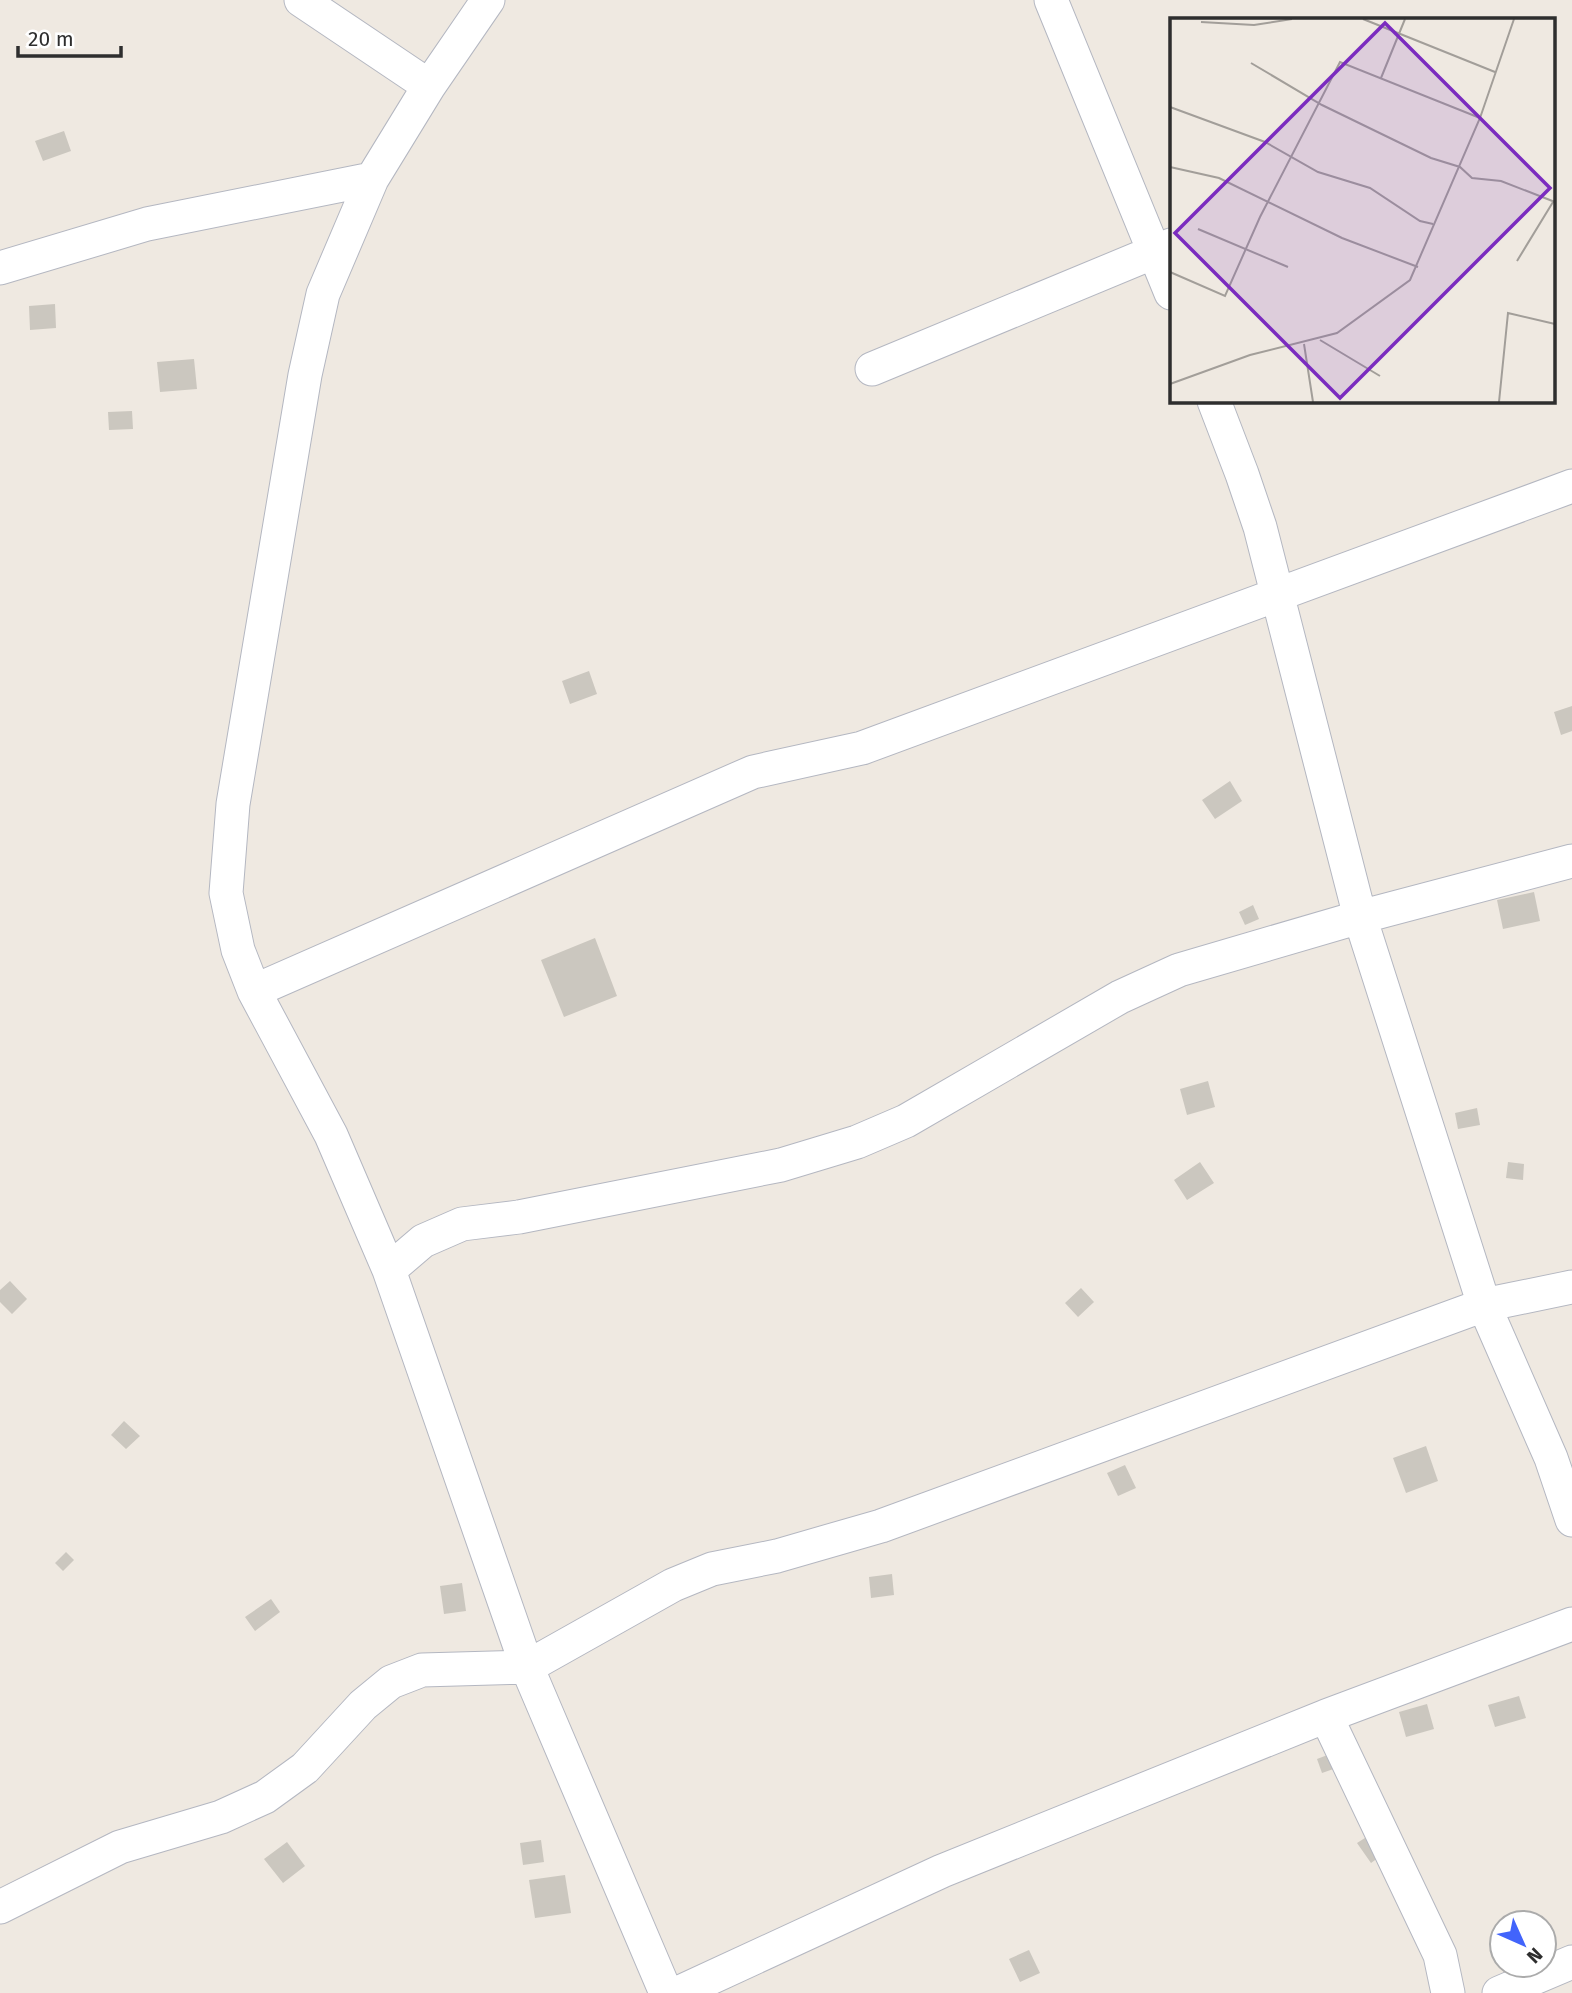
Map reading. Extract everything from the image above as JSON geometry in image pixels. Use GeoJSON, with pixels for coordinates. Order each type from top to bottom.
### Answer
{"type":"FeatureCollection","features":[{"type":"Feature","properties":{"kind":"street"},"geometry":{"type":"LineString","coordinates":[[301,0],[429,86]]}},
{"type":"Feature","properties":{"kind":"street"},"geometry":{"type":"LineString","coordinates":[[488,0],[429,86],[372,179],[323,293],[305,375],[233,804],[226,893],[238,950],[254,991],[331,1135],[388,1270],[527,1667],[666,1993]]}},
{"type":"Feature","properties":{"kind":"street"},"geometry":{"type":"LineString","coordinates":[[1051,0],[1163,248],[1170,287]]}},
{"type":"Feature","properties":{"kind":"street"},"geometry":{"type":"LineString","coordinates":[[0,268],[147,224],[372,179]]}},
{"type":"Feature","properties":{"kind":"street"},"geometry":{"type":"LineString","coordinates":[[872,369],[1163,248]]}},
{"type":"Feature","properties":{"kind":"street"},"geometry":{"type":"LineString","coordinates":[[1214,402],[1242,474],[1278,594],[1360,917],[1484,1305],[1551,1458],[1572,1520]]}},
{"type":"Feature","properties":{"kind":"street"},"geometry":{"type":"LineString","coordinates":[[254,991],[753,772],[862,748],[1572,486]]}},
{"type":"Feature","properties":{"kind":"street"},"geometry":{"type":"LineString","coordinates":[[388,1270],[423,1241],[462,1224],[519,1217],[781,1165],[858,1142],[906,1121],[1120,998],[1179,970],[1360,917],[1572,861]]}},
{"type":"Feature","properties":{"kind":"street"},"geometry":{"type":"LineString","coordinates":[[0,1908],[120,1847],[221,1817],[265,1797],[305,1769],[363,1705],[391,1682],[422,1670],[527,1667],[673,1585],[712,1569],[777,1556],[881,1525],[1484,1305],[1572,1287]]}},
{"type":"Feature","properties":{"kind":"street"},"geometry":{"type":"LineString","coordinates":[[678,1993],[942,1871],[1326,1716],[1572,1624]]}},
{"type":"Feature","properties":{"kind":"street"},"geometry":{"type":"LineString","coordinates":[[1326,1716],[1440,1955],[1448,1993]]}},
{"type":"Feature","properties":{"kind":"street"},"geometry":{"type":"LineString","coordinates":[[1499,1993],[1572,1962]]}},
{"type":"Feature","properties":{"kind":"building"},"geometry":{"type":"Polygon","coordinates":[[[64,131],[71,151],[43,161],[35,141],[64,131]]]}},
{"type":"Feature","properties":{"kind":"building"},"geometry":{"type":"Polygon","coordinates":[[[55,304],[56,328],[30,330],[29,306],[55,304]]]}},
{"type":"Feature","properties":{"kind":"building"},"geometry":{"type":"Polygon","coordinates":[[[194,359],[197,389],[160,392],[157,362],[194,359]]]}},
{"type":"Feature","properties":{"kind":"building"},"geometry":{"type":"Polygon","coordinates":[[[132,411],[133,429],[109,430],[108,412],[132,411]]]}},
{"type":"Feature","properties":{"kind":"building"},"geometry":{"type":"Polygon","coordinates":[[[589,671],[597,694],[570,704],[562,681],[589,671]]]}},
{"type":"Feature","properties":{"kind":"building"},"geometry":{"type":"Polygon","coordinates":[[[1572,706],[1572,731],[1561,735],[1554,712],[1572,706]]]}},
{"type":"Feature","properties":{"kind":"building"},"geometry":{"type":"Polygon","coordinates":[[[1230,781],[1242,801],[1215,819],[1202,800],[1230,781]]]}},
{"type":"Feature","properties":{"kind":"building"},"geometry":{"type":"Polygon","coordinates":[[[1534,892],[1540,921],[1503,929],[1497,900],[1534,892]]]}},
{"type":"Feature","properties":{"kind":"building"},"geometry":{"type":"Polygon","coordinates":[[[1253,905],[1259,919],[1245,925],[1239,912],[1253,905]]]}},
{"type":"Feature","properties":{"kind":"building"},"geometry":{"type":"Polygon","coordinates":[[[595,938],[617,996],[564,1017],[541,960],[595,938]]]}},
{"type":"Feature","properties":{"kind":"building"},"geometry":{"type":"Polygon","coordinates":[[[1208,1081],[1215,1107],[1187,1115],[1180,1089],[1208,1081]]]}},
{"type":"Feature","properties":{"kind":"building"},"geometry":{"type":"Polygon","coordinates":[[[1477,1108],[1480,1125],[1458,1129],[1455,1113],[1477,1108]]]}},
{"type":"Feature","properties":{"kind":"building"},"geometry":{"type":"Polygon","coordinates":[[[1200,1162],[1214,1183],[1187,1200],[1174,1180],[1200,1162]]]}},
{"type":"Feature","properties":{"kind":"building"},"geometry":{"type":"Polygon","coordinates":[[[1508,1162],[1524,1164],[1523,1180],[1506,1178],[1508,1162]]]}},
{"type":"Feature","properties":{"kind":"building"},"geometry":{"type":"Polygon","coordinates":[[[10,1281],[27,1299],[12,1314],[0,1302],[0,1290],[10,1281]]]}},
{"type":"Feature","properties":{"kind":"building"},"geometry":{"type":"Polygon","coordinates":[[[1081,1288],[1094,1302],[1078,1317],[1065,1303],[1081,1288]]]}},
{"type":"Feature","properties":{"kind":"building"},"geometry":{"type":"Polygon","coordinates":[[[124,1421],[140,1436],[126,1449],[111,1435],[124,1421]]]}},
{"type":"Feature","properties":{"kind":"building"},"geometry":{"type":"Polygon","coordinates":[[[1426,1446],[1438,1481],[1406,1493],[1393,1458],[1426,1446]]]}},
{"type":"Feature","properties":{"kind":"building"},"geometry":{"type":"Polygon","coordinates":[[[1125,1465],[1136,1488],[1118,1496],[1107,1473],[1125,1465]]]}},
{"type":"Feature","properties":{"kind":"building"},"geometry":{"type":"Polygon","coordinates":[[[66,1552],[74,1560],[63,1571],[55,1563],[66,1552]]]}},
{"type":"Feature","properties":{"kind":"building"},"geometry":{"type":"Polygon","coordinates":[[[892,1574],[894,1595],[871,1598],[869,1577],[892,1574]]]}},
{"type":"Feature","properties":{"kind":"building"},"geometry":{"type":"Polygon","coordinates":[[[462,1583],[466,1611],[444,1614],[440,1586],[462,1583]]]}},
{"type":"Feature","properties":{"kind":"building"},"geometry":{"type":"Polygon","coordinates":[[[271,1599],[280,1612],[255,1631],[245,1617],[271,1599]]]}},
{"type":"Feature","properties":{"kind":"building"},"geometry":{"type":"Polygon","coordinates":[[[1519,1696],[1526,1718],[1495,1727],[1488,1705],[1519,1696]]]}},
{"type":"Feature","properties":{"kind":"building"},"geometry":{"type":"Polygon","coordinates":[[[1427,1704],[1434,1729],[1406,1737],[1399,1712],[1427,1704]]]}},
{"type":"Feature","properties":{"kind":"building"},"geometry":{"type":"Polygon","coordinates":[[[1338,1751],[1342,1766],[1322,1773],[1317,1759],[1338,1751]]]}},
{"type":"Feature","properties":{"kind":"building"},"geometry":{"type":"Polygon","coordinates":[[[1376,1831],[1389,1850],[1371,1863],[1357,1843],[1376,1831]]]}},
{"type":"Feature","properties":{"kind":"building"},"geometry":{"type":"Polygon","coordinates":[[[541,1840],[544,1862],[523,1865],[520,1843],[541,1840]]]}},
{"type":"Feature","properties":{"kind":"building"},"geometry":{"type":"Polygon","coordinates":[[[287,1842],[305,1866],[283,1883],[264,1859],[287,1842]]]}},
{"type":"Feature","properties":{"kind":"building"},"geometry":{"type":"Polygon","coordinates":[[[565,1875],[571,1913],[535,1918],[529,1880],[565,1875]]]}},
{"type":"Feature","properties":{"kind":"building"},"geometry":{"type":"Polygon","coordinates":[[[1029,1950],[1040,1973],[1020,1982],[1009,1959],[1029,1950]]]}}]}
